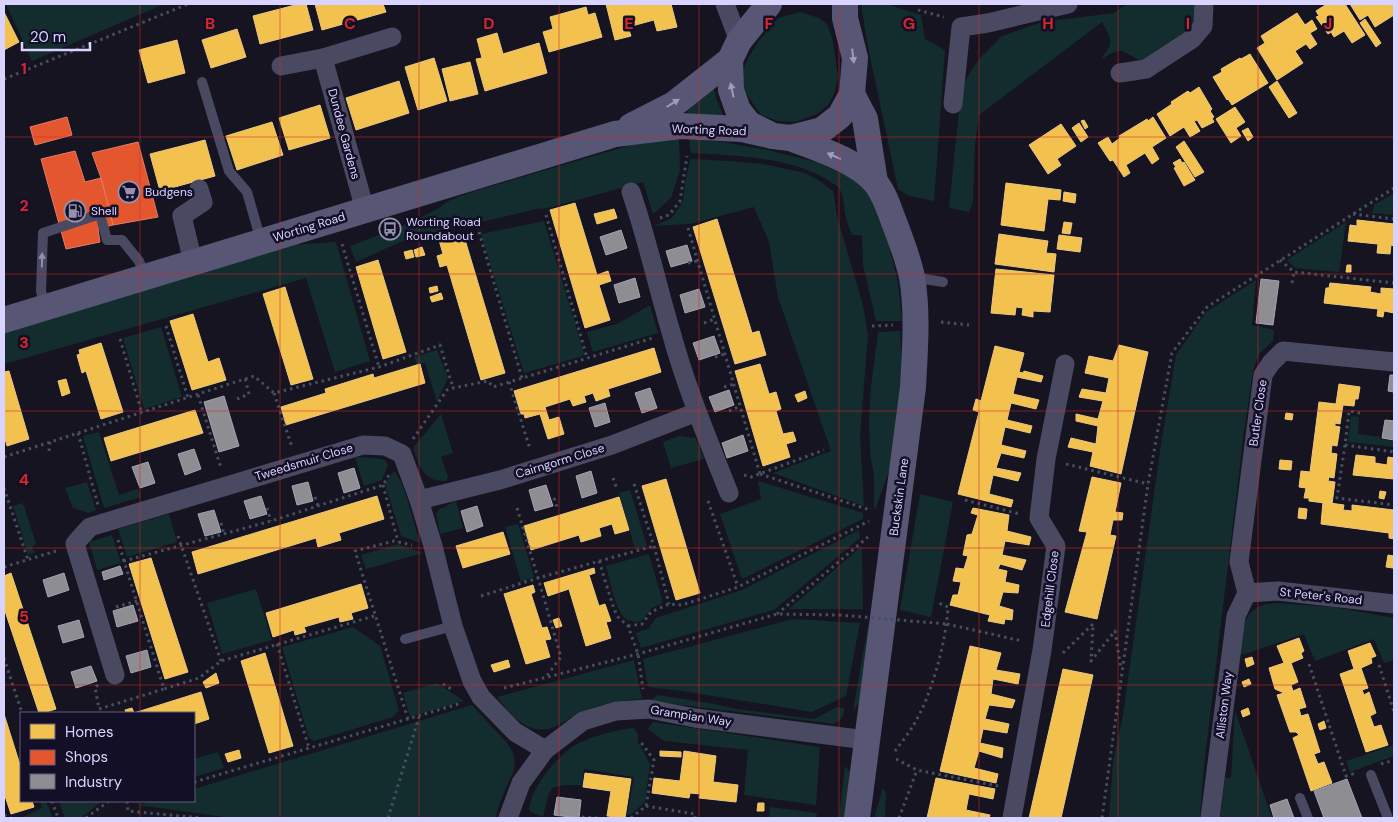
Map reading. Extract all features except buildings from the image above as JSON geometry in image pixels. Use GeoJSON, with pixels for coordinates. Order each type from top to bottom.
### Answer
{"type":"FeatureCollection","features":[{"type":"Feature","properties":{"kind":"main road"},"geometry":{"type":"LineString","coordinates":[[769,4],[734,51],[731,90],[738,110],[750,124],[781,137],[822,130],[840,116],[852,94],[855,58],[839,9]]}},
{"type":"Feature","properties":{"kind":"main road","name":"Worting Road"},"geometry":{"type":"LineString","coordinates":[[615,134],[674,104],[734,51]]}},
{"type":"Feature","properties":{"kind":"main road","name":"Buckskin Lane"},"geometry":{"type":"LineString","coordinates":[[852,94],[865,120],[875,182]]}},
{"type":"Feature","properties":{"kind":"main road","name":"Worting Road"},"geometry":{"type":"LineString","coordinates":[[4,320],[615,134],[680,126],[742,129],[781,137]]}},
{"type":"Feature","properties":{"kind":"main road","name":"Buckskin Lane"},"geometry":{"type":"LineString","coordinates":[[781,137],[833,155],[856,167],[875,182],[887,202],[904,248],[912,277],[916,324],[913,387],[857,818]]}},
{"type":"Feature","properties":{"kind":"street"},"geometry":{"type":"LineString","coordinates":[[725,4],[734,51]]}},
{"type":"Feature","properties":{"kind":"street"},"geometry":{"type":"LineString","coordinates":[[953,104],[962,28],[1068,4]]}},
{"type":"Feature","properties":{"kind":"street"},"geometry":{"type":"LineString","coordinates":[[1120,73],[1146,69],[1192,39],[1203,26],[1204,4]]}},
{"type":"Feature","properties":{"kind":"street"},"geometry":{"type":"LineString","coordinates":[[281,66],[323,58],[392,38]]}},
{"type":"Feature","properties":{"kind":"street","name":"Dundee Gardens"},"geometry":{"type":"LineString","coordinates":[[323,58],[365,210]]}},
{"type":"Feature","properties":{"kind":"street"},"geometry":{"type":"LineString","coordinates":[[193,262],[182,216],[203,202],[199,189]]}},
{"type":"Feature","properties":{"kind":"street"},"geometry":{"type":"LineString","coordinates":[[631,192],[643,224],[671,333],[697,412],[729,493]]}},
{"type":"Feature","properties":{"kind":"street","name":"Butler Close"},"geometry":{"type":"LineString","coordinates":[[1247,593],[1238,562],[1263,375],[1271,363],[1283,351],[1394,362]]}},
{"type":"Feature","properties":{"kind":"street"},"geometry":{"type":"LineString","coordinates":[[1039,518],[1046,459],[1065,364]]}},
{"type":"Feature","properties":{"kind":"street","name":"Cairngorm Close"},"geometry":{"type":"LineString","coordinates":[[419,500],[500,480],[612,445],[697,412]]}},
{"type":"Feature","properties":{"kind":"street","name":"Tweedsmuir Close"},"geometry":{"type":"LineString","coordinates":[[75,544],[90,527],[363,445],[385,446],[402,454]]}},
{"type":"Feature","properties":{"kind":"street"},"geometry":{"type":"LineString","coordinates":[[402,454],[419,500],[433,546],[453,626],[472,681],[481,697],[515,732],[545,750]]}},
{"type":"Feature","properties":{"kind":"street","name":"Edgehill Close"},"geometry":{"type":"LineString","coordinates":[[1012,818],[1042,650],[1056,546],[1039,518]]}},
{"type":"Feature","properties":{"kind":"street"},"geometry":{"type":"LineString","coordinates":[[75,544],[115,675]]}},
{"type":"Feature","properties":{"kind":"street","name":"St Peter's Road"},"geometry":{"type":"LineString","coordinates":[[1247,593],[1278,591],[1394,604]]}},
{"type":"Feature","properties":{"kind":"street","name":"Alliston Way"},"geometry":{"type":"LineString","coordinates":[[1210,818],[1236,616],[1247,593]]}},
{"type":"Feature","properties":{"kind":"street","name":"Grampian Way"},"geometry":{"type":"LineString","coordinates":[[508,818],[521,783],[545,750],[583,721],[616,711],[649,709],[695,718],[866,740]]}},
{"type":"Feature","properties":{"kind":"lane"},"geometry":{"type":"LineString","coordinates":[[202,82],[230,171],[247,192],[261,242]]}},
{"type":"Feature","properties":{"kind":"lane"},"geometry":{"type":"LineString","coordinates":[[45,308],[42,291],[43,233],[100,214],[107,240],[122,240],[139,261],[145,277]]}},
{"type":"Feature","properties":{"kind":"lane"},"geometry":{"type":"LineString","coordinates":[[912,277],[943,282]]}},
{"type":"Feature","properties":{"kind":"lane"},"geometry":{"type":"LineString","coordinates":[[405,639],[453,626]]}},
{"type":"Feature","properties":{"kind":"lane"},"geometry":{"type":"LineString","coordinates":[[1366,773],[1388,818]]}},
{"type":"Feature","properties":{"kind":"lane"},"geometry":{"type":"LineString","coordinates":[[1300,798],[1308,818]]}},
{"type":"Feature","properties":{"kind":"path"},"geometry":{"type":"LineString","coordinates":[[4,79],[188,4]]}},
{"type":"Feature","properties":{"kind":"path"},"geometry":{"type":"LineString","coordinates":[[918,10],[948,18],[962,28]]}},
{"type":"Feature","properties":{"kind":"path"},"geometry":{"type":"LineString","coordinates":[[643,224],[669,215],[680,201],[687,156]]}},
{"type":"Feature","properties":{"kind":"path"},"geometry":{"type":"LineString","coordinates":[[1102,818],[1148,484],[1172,353],[1206,307],[1394,188]]}},
{"type":"Feature","properties":{"kind":"path"},"geometry":{"type":"LineString","coordinates":[[1352,214],[1394,219]]}},
{"type":"Feature","properties":{"kind":"path"},"geometry":{"type":"LineString","coordinates":[[546,215],[587,358]]}},
{"type":"Feature","properties":{"kind":"path"},"geometry":{"type":"LineString","coordinates":[[688,228],[760,474]]}},
{"type":"Feature","properties":{"kind":"path"},"geometry":{"type":"LineString","coordinates":[[479,232],[522,378]]}},
{"type":"Feature","properties":{"kind":"path"},"geometry":{"type":"LineString","coordinates":[[342,244],[379,367]]}},
{"type":"Feature","properties":{"kind":"path"},"geometry":{"type":"LineString","coordinates":[[1280,260],[1294,272],[1394,284]]}},
{"type":"Feature","properties":{"kind":"path"},"geometry":{"type":"LineString","coordinates":[[688,263],[697,261]]}},
{"type":"Feature","properties":{"kind":"path"},"geometry":{"type":"LineString","coordinates":[[1292,283],[1294,272]]}},
{"type":"Feature","properties":{"kind":"path"},"geometry":{"type":"LineString","coordinates":[[704,323],[715,319]]}},
{"type":"Feature","properties":{"kind":"path"},"geometry":{"type":"LineString","coordinates":[[941,322],[969,325]]}},
{"type":"Feature","properties":{"kind":"path"},"geometry":{"type":"LineString","coordinates":[[166,326],[188,398]]}},
{"type":"Feature","properties":{"kind":"path"},"geometry":{"type":"LineString","coordinates":[[124,561],[271,521],[383,485],[402,454],[447,390],[488,381],[493,387],[671,333]]}},
{"type":"Feature","properties":{"kind":"path"},"geometry":{"type":"LineString","coordinates":[[120,339],[142,413]]}},
{"type":"Feature","properties":{"kind":"path"},"geometry":{"type":"LineString","coordinates":[[274,393],[379,367],[440,345],[453,388]]}},
{"type":"Feature","properties":{"kind":"path"},"geometry":{"type":"LineString","coordinates":[[715,357],[725,354]]}},
{"type":"Feature","properties":{"kind":"path"},"geometry":{"type":"LineString","coordinates":[[4,457],[254,376],[274,393],[298,464]]}},
{"type":"Feature","properties":{"kind":"path"},"geometry":{"type":"LineString","coordinates":[[237,399],[249,394],[245,378]]}},
{"type":"Feature","properties":{"kind":"path"},"geometry":{"type":"LineString","coordinates":[[509,382],[536,469]]}},
{"type":"Feature","properties":{"kind":"path"},"geometry":{"type":"LineString","coordinates":[[724,387],[734,384]]}},
{"type":"Feature","properties":{"kind":"path"},"geometry":{"type":"LineString","coordinates":[[198,395],[226,485]]}},
{"type":"Feature","properties":{"kind":"path"},"geometry":{"type":"LineString","coordinates":[[729,411],[740,406]]}},
{"type":"Feature","properties":{"kind":"path"},"geometry":{"type":"LineString","coordinates":[[1360,413],[1349,411],[1337,498],[1394,505]]}},
{"type":"Feature","properties":{"kind":"path"},"geometry":{"type":"LineString","coordinates":[[78,433],[100,509]]}},
{"type":"Feature","properties":{"kind":"path"},"geometry":{"type":"LineString","coordinates":[[49,451],[50,442]]}},
{"type":"Feature","properties":{"kind":"path"},"geometry":{"type":"LineString","coordinates":[[1345,445],[1394,452]]}},
{"type":"Feature","properties":{"kind":"path"},"geometry":{"type":"LineString","coordinates":[[760,474],[824,450]]}},
{"type":"Feature","properties":{"kind":"path"},"geometry":{"type":"LineString","coordinates":[[1046,459],[1148,484]]}},
{"type":"Feature","properties":{"kind":"path"},"geometry":{"type":"LineString","coordinates":[[760,474],[870,510]]}},
{"type":"Feature","properties":{"kind":"path"},"geometry":{"type":"LineString","coordinates":[[613,478],[617,489]]}},
{"type":"Feature","properties":{"kind":"path"},"geometry":{"type":"LineString","coordinates":[[634,484],[654,546],[669,604]]}},
{"type":"Feature","properties":{"kind":"path"},"geometry":{"type":"LineString","coordinates":[[383,485],[398,542],[394,541],[354,551],[408,720]]}},
{"type":"Feature","properties":{"kind":"path"},"geometry":{"type":"LineString","coordinates":[[4,488],[28,560]]}},
{"type":"Feature","properties":{"kind":"path"},"geometry":{"type":"LineString","coordinates":[[706,493],[738,587]]}},
{"type":"Feature","properties":{"kind":"path"},"geometry":{"type":"LineString","coordinates":[[315,497],[318,506]]}},
{"type":"Feature","properties":{"kind":"path"},"geometry":{"type":"LineString","coordinates":[[554,498],[557,507]]}},
{"type":"Feature","properties":{"kind":"path"},"geometry":{"type":"LineString","coordinates":[[965,500],[1039,518]]}},
{"type":"Feature","properties":{"kind":"path"},"geometry":{"type":"LineString","coordinates":[[267,508],[271,521]]}},
{"type":"Feature","properties":{"kind":"path"},"geometry":{"type":"LineString","coordinates":[[517,508],[561,658],[546,677]]}},
{"type":"Feature","properties":{"kind":"path"},"geometry":{"type":"LineString","coordinates":[[628,626],[642,624],[651,612],[669,604],[682,604],[738,587],[869,521]]}},
{"type":"Feature","properties":{"kind":"path"},"geometry":{"type":"LineString","coordinates":[[220,523],[224,534]]}},
{"type":"Feature","properties":{"kind":"path"},"geometry":{"type":"LineString","coordinates":[[178,536],[221,661]]}},
{"type":"Feature","properties":{"kind":"path"},"geometry":{"type":"LineString","coordinates":[[777,614],[868,537]]}},
{"type":"Feature","properties":{"kind":"path"},"geometry":{"type":"LineString","coordinates":[[118,541],[164,689],[199,678],[221,661],[374,616]]}},
{"type":"Feature","properties":{"kind":"path"},"geometry":{"type":"LineString","coordinates":[[4,567],[75,544]]}},
{"type":"Feature","properties":{"kind":"path"},"geometry":{"type":"LineString","coordinates":[[481,596],[654,546]]}},
{"type":"Feature","properties":{"kind":"path"},"geometry":{"type":"LineString","coordinates":[[599,561],[614,609],[618,617],[628,626],[638,654],[643,689]]}},
{"type":"Feature","properties":{"kind":"path"},"geometry":{"type":"LineString","coordinates":[[895,751],[914,725],[932,685],[947,624],[948,607],[939,603]]}},
{"type":"Feature","properties":{"kind":"path"},"geometry":{"type":"LineString","coordinates":[[504,688],[638,654],[777,614],[839,615],[947,624],[1023,642]]}},
{"type":"Feature","properties":{"kind":"path"},"geometry":{"type":"LineString","coordinates":[[1061,655],[1093,624],[1091,661],[1115,631],[1122,675]]}},
{"type":"Feature","properties":{"kind":"path"},"geometry":{"type":"LineString","coordinates":[[277,644],[309,748]]}},
{"type":"Feature","properties":{"kind":"path"},"geometry":{"type":"LineString","coordinates":[[4,658],[22,712]]}},
{"type":"Feature","properties":{"kind":"path"},"geometry":{"type":"LineString","coordinates":[[1309,664],[1346,776],[1366,773]]}},
{"type":"Feature","properties":{"kind":"path"},"geometry":{"type":"LineString","coordinates":[[1379,665],[1394,712]]}},
{"type":"Feature","properties":{"kind":"path"},"geometry":{"type":"LineString","coordinates":[[195,782],[464,703]]}},
{"type":"Feature","properties":{"kind":"path"},"geometry":{"type":"LineString","coordinates":[[388,818],[419,716]]}},
{"type":"Feature","properties":{"kind":"path"},"geometry":{"type":"LineString","coordinates":[[631,818],[646,806],[654,760],[640,741]]}},
{"type":"Feature","properties":{"kind":"path"},"geometry":{"type":"LineString","coordinates":[[896,759],[917,770],[1017,790]]}},
{"type":"Feature","properties":{"kind":"path"},"geometry":{"type":"LineString","coordinates":[[1378,765],[1394,760]]}},
{"type":"Feature","properties":{"kind":"path"},"geometry":{"type":"LineString","coordinates":[[900,818],[917,770]]}},
{"type":"Feature","properties":{"kind":"path"},"geometry":{"type":"LineString","coordinates":[[52,802],[58,818]]}},
{"type":"Feature","properties":{"kind":"path"},"geometry":{"type":"LineString","coordinates":[[86,818],[108,802]]}},
{"type":"Feature","properties":{"kind":"path"},"geometry":{"type":"LineString","coordinates":[[127,802],[128,811],[201,818]]}},
{"type":"Feature","properties":{"kind":"path"},"geometry":{"type":"LineString","coordinates":[[646,806],[695,814],[695,818]]}},
{"type":"Feature","properties":{"kind":"path"},"geometry":{"type":"LineString","coordinates":[[4,815],[12,818]]}},
{"type":"Feature","properties":{"kind":"path"},"geometry":{"type":"LineString","coordinates":[[583,818],[597,818]]}},
{"type":"Feature","properties":{"kind":"green space"},"geometry":{"type":"Polygon","coordinates":[[[6,4],[164,4],[32,61],[6,4]]]}},
{"type":"Feature","properties":{"kind":"green space"},"geometry":{"type":"Polygon","coordinates":[[[861,4],[886,4],[921,15],[925,39],[945,50],[934,201],[909,196],[898,189],[868,47],[861,4]]]}},
{"type":"Feature","properties":{"kind":"green space"},"geometry":{"type":"Polygon","coordinates":[[[1127,4],[1197,4],[1195,23],[1188,34],[1144,62],[1120,51],[1102,59],[1110,46],[1110,42],[1109,35],[1102,22],[979,115],[975,144],[973,201],[969,212],[949,208],[959,110],[964,83],[981,57],[1002,36],[1042,22],[1114,13],[1127,4]]]}},
{"type":"Feature","properties":{"kind":"green space"},"geometry":{"type":"Polygon","coordinates":[[[800,12],[819,18],[827,24],[833,41],[838,78],[834,94],[828,105],[817,114],[795,122],[778,121],[761,115],[743,89],[743,71],[748,58],[758,42],[778,18],[800,12]]]}},
{"type":"Feature","properties":{"kind":"green space"},"geometry":{"type":"Polygon","coordinates":[[[713,87],[726,122],[699,119],[686,110],[713,87]]]}},
{"type":"Feature","properties":{"kind":"green space"},"geometry":{"type":"Polygon","coordinates":[[[679,138],[680,170],[671,198],[653,214],[643,182],[548,208],[536,209],[405,240],[356,262],[350,246],[410,223],[450,200],[475,191],[634,144],[679,138]]]}},
{"type":"Feature","properties":{"kind":"green space"},"geometry":{"type":"Polygon","coordinates":[[[689,139],[722,142],[768,150],[816,162],[852,178],[874,202],[887,238],[898,282],[902,321],[876,321],[863,265],[862,235],[852,235],[846,219],[842,194],[837,186],[814,173],[780,162],[691,153],[689,139]]]}},
{"type":"Feature","properties":{"kind":"green space"},"geometry":{"type":"Polygon","coordinates":[[[690,159],[763,164],[805,173],[833,191],[838,220],[863,305],[868,335],[860,436],[864,506],[773,473],[831,451],[778,297],[769,242],[754,207],[690,224],[654,226],[672,218],[683,201],[690,159]]]}},
{"type":"Feature","properties":{"kind":"green space"},"geometry":{"type":"Polygon","coordinates":[[[1394,193],[1394,215],[1372,213],[1374,205],[1394,193]]]}},
{"type":"Feature","properties":{"kind":"green space"},"geometry":{"type":"Polygon","coordinates":[[[544,221],[584,353],[583,356],[524,373],[481,234],[544,221]]]}},
{"type":"Feature","properties":{"kind":"green space"},"geometry":{"type":"Polygon","coordinates":[[[1346,222],[1339,272],[1295,268],[1287,260],[1346,222]]]}},
{"type":"Feature","properties":{"kind":"green space"},"geometry":{"type":"Polygon","coordinates":[[[336,242],[370,361],[335,372],[306,278],[4,364],[4,333],[293,245],[336,242]]]}},
{"type":"Feature","properties":{"kind":"green space"},"geometry":{"type":"Polygon","coordinates":[[[1256,280],[1252,325],[1274,330],[1273,341],[1259,354],[1253,371],[1204,766],[1200,818],[1109,818],[1113,762],[1123,715],[1161,444],[1176,355],[1206,312],[1256,280]]]}},
{"type":"Feature","properties":{"kind":"green space"},"geometry":{"type":"Polygon","coordinates":[[[650,305],[658,333],[593,352],[587,332],[617,324],[650,305]]]}},
{"type":"Feature","properties":{"kind":"green space"},"geometry":{"type":"Polygon","coordinates":[[[161,327],[182,397],[144,409],[123,338],[161,327]]]}},
{"type":"Feature","properties":{"kind":"green space"},"geometry":{"type":"Polygon","coordinates":[[[900,331],[902,364],[892,463],[875,510],[869,419],[878,332],[900,331]]]}},
{"type":"Feature","properties":{"kind":"green space"},"geometry":{"type":"Polygon","coordinates":[[[437,350],[448,378],[437,402],[425,363],[417,365],[414,357],[437,350]]]}},
{"type":"Feature","properties":{"kind":"green space"},"geometry":{"type":"Polygon","coordinates":[[[441,414],[453,453],[441,457],[448,477],[446,481],[438,481],[427,476],[420,467],[413,448],[441,414]]]}},
{"type":"Feature","properties":{"kind":"green space"},"geometry":{"type":"Polygon","coordinates":[[[1351,416],[1359,417],[1358,434],[1394,441],[1394,447],[1348,442],[1351,416]]]}},
{"type":"Feature","properties":{"kind":"green space"},"geometry":{"type":"Polygon","coordinates":[[[99,432],[119,495],[138,489],[141,497],[104,508],[83,436],[99,432]]]}},
{"type":"Feature","properties":{"kind":"green space"},"geometry":{"type":"Polygon","coordinates":[[[679,436],[696,438],[704,459],[671,468],[663,442],[679,436]]]}},
{"type":"Feature","properties":{"kind":"green space"},"geometry":{"type":"Polygon","coordinates":[[[355,457],[385,460],[388,465],[382,480],[364,486],[355,457]]]}},
{"type":"Feature","properties":{"kind":"green space"},"geometry":{"type":"Polygon","coordinates":[[[394,471],[405,493],[420,541],[418,542],[401,536],[385,484],[394,471]]]}},
{"type":"Feature","properties":{"kind":"green space"},"geometry":{"type":"Polygon","coordinates":[[[758,481],[863,513],[863,519],[742,579],[720,514],[761,499],[758,481]]]}},
{"type":"Feature","properties":{"kind":"green space"},"geometry":{"type":"Polygon","coordinates":[[[87,482],[96,510],[89,513],[73,508],[65,488],[87,482]]]}},
{"type":"Feature","properties":{"kind":"green space"},"geometry":{"type":"Polygon","coordinates":[[[630,490],[647,546],[635,549],[619,493],[630,490]]]}},
{"type":"Feature","properties":{"kind":"green space"},"geometry":{"type":"Polygon","coordinates":[[[920,494],[953,502],[931,617],[900,610],[920,494]]]}},
{"type":"Feature","properties":{"kind":"green space"},"geometry":{"type":"Polygon","coordinates":[[[456,501],[463,528],[440,534],[436,514],[440,509],[456,501]]]}},
{"type":"Feature","properties":{"kind":"green space"},"geometry":{"type":"Polygon","coordinates":[[[23,503],[36,544],[32,547],[35,553],[28,554],[13,506],[23,503]]]}},
{"type":"Feature","properties":{"kind":"green space"},"geometry":{"type":"Polygon","coordinates":[[[169,514],[177,542],[127,557],[118,529],[169,514]]]}},
{"type":"Feature","properties":{"kind":"green space"},"geometry":{"type":"Polygon","coordinates":[[[518,524],[534,577],[521,582],[505,527],[518,524]]]}},
{"type":"Feature","properties":{"kind":"green space"},"geometry":{"type":"Polygon","coordinates":[[[859,530],[860,538],[774,610],[641,648],[636,633],[648,629],[656,618],[742,590],[859,530]]]}},
{"type":"Feature","properties":{"kind":"green space"},"geometry":{"type":"Polygon","coordinates":[[[112,535],[121,563],[97,570],[89,542],[112,535]]]}},
{"type":"Feature","properties":{"kind":"green space"},"geometry":{"type":"Polygon","coordinates":[[[398,544],[423,553],[366,569],[361,555],[398,544]]]}},
{"type":"Feature","properties":{"kind":"green space"},"geometry":{"type":"Polygon","coordinates":[[[862,546],[863,609],[789,609],[862,546]]]}},
{"type":"Feature","properties":{"kind":"green space"},"geometry":{"type":"Polygon","coordinates":[[[649,554],[663,603],[652,608],[642,620],[638,622],[630,621],[619,610],[613,595],[606,566],[649,554]]]}},
{"type":"Feature","properties":{"kind":"green space"},"geometry":{"type":"Polygon","coordinates":[[[256,589],[272,640],[222,654],[207,603],[256,589]]]}},
{"type":"Feature","properties":{"kind":"green space"},"geometry":{"type":"Polygon","coordinates":[[[1276,603],[1334,607],[1394,618],[1394,660],[1384,663],[1374,639],[1315,661],[1304,634],[1240,655],[1241,634],[1245,620],[1260,606],[1276,603]]]}},
{"type":"Feature","properties":{"kind":"green space"},"geometry":{"type":"Polygon","coordinates":[[[793,619],[860,623],[846,696],[812,712],[648,687],[643,659],[793,619]]]}},
{"type":"Feature","properties":{"kind":"green space"},"geometry":{"type":"Polygon","coordinates":[[[868,625],[872,625],[861,700],[853,711],[868,625]]]}},
{"type":"Feature","properties":{"kind":"green space"},"geometry":{"type":"Polygon","coordinates":[[[353,627],[380,646],[399,710],[393,717],[314,741],[309,738],[282,647],[353,627]]]}},
{"type":"Feature","properties":{"kind":"green space"},"geometry":{"type":"Polygon","coordinates":[[[634,660],[642,699],[618,701],[597,706],[551,728],[534,729],[520,722],[497,697],[634,660]]]}},
{"type":"Feature","properties":{"kind":"green space"},"geometry":{"type":"Polygon","coordinates":[[[437,683],[464,701],[410,717],[403,693],[437,683]]]}},
{"type":"Feature","properties":{"kind":"green space"},"geometry":{"type":"Polygon","coordinates":[[[658,695],[737,709],[814,719],[837,707],[844,708],[844,711],[842,718],[834,724],[650,701],[658,695]]]}},
{"type":"Feature","properties":{"kind":"green space"},"geometry":{"type":"Polygon","coordinates":[[[472,705],[511,748],[515,761],[512,775],[500,801],[496,818],[231,818],[138,805],[149,802],[195,802],[195,789],[472,705]]]}},
{"type":"Feature","properties":{"kind":"green space"},"geometry":{"type":"Polygon","coordinates":[[[1235,711],[1272,818],[1220,818],[1225,778],[1231,778],[1235,711]]]}},
{"type":"Feature","properties":{"kind":"green space"},"geometry":{"type":"Polygon","coordinates":[[[653,722],[820,747],[816,805],[744,795],[748,750],[664,741],[648,729],[653,722]]]}},
{"type":"Feature","properties":{"kind":"green space"},"geometry":{"type":"Polygon","coordinates":[[[634,728],[638,734],[638,742],[650,764],[645,802],[630,815],[627,815],[634,777],[584,769],[582,785],[564,785],[552,788],[543,817],[531,812],[529,809],[531,800],[539,783],[558,759],[572,747],[602,734],[634,728]]]}},
{"type":"Feature","properties":{"kind":"green space"},"geometry":{"type":"Polygon","coordinates":[[[1394,745],[1394,756],[1350,772],[1346,761],[1394,745]]]}},
{"type":"Feature","properties":{"kind":"green space"},"geometry":{"type":"Polygon","coordinates":[[[218,752],[224,768],[195,777],[195,759],[218,752]]]}},
{"type":"Feature","properties":{"kind":"green space"},"geometry":{"type":"Polygon","coordinates":[[[845,766],[850,772],[845,818],[839,818],[845,766]]]}},
{"type":"Feature","properties":{"kind":"green space"},"geometry":{"type":"Polygon","coordinates":[[[883,788],[886,794],[885,818],[874,818],[883,788]]]}},
{"type":"Feature","properties":{"kind":"green space"},"geometry":{"type":"Polygon","coordinates":[[[40,802],[46,802],[53,818],[21,818],[42,808],[40,802]]]}},
{"type":"Feature","properties":{"kind":"green space"},"geometry":{"type":"Polygon","coordinates":[[[59,802],[101,802],[81,818],[65,818],[59,802]]]}},
{"type":"Feature","properties":{"kind":"green space"},"geometry":{"type":"Polygon","coordinates":[[[770,807],[817,813],[816,818],[769,818],[770,807]]]}},
{"type":"Feature","properties":{"kind":"place","name":"Budgens"},"geometry":{"type":"Point","coordinates":[129,192]}},
{"type":"Feature","properties":{"kind":"place","name":"Shell"},"geometry":{"type":"Point","coordinates":[75,211]}},
{"type":"Feature","properties":{"kind":"place","name":"Worting Road Roundabout"},"geometry":{"type":"Point","coordinates":[390,229]}}]}
